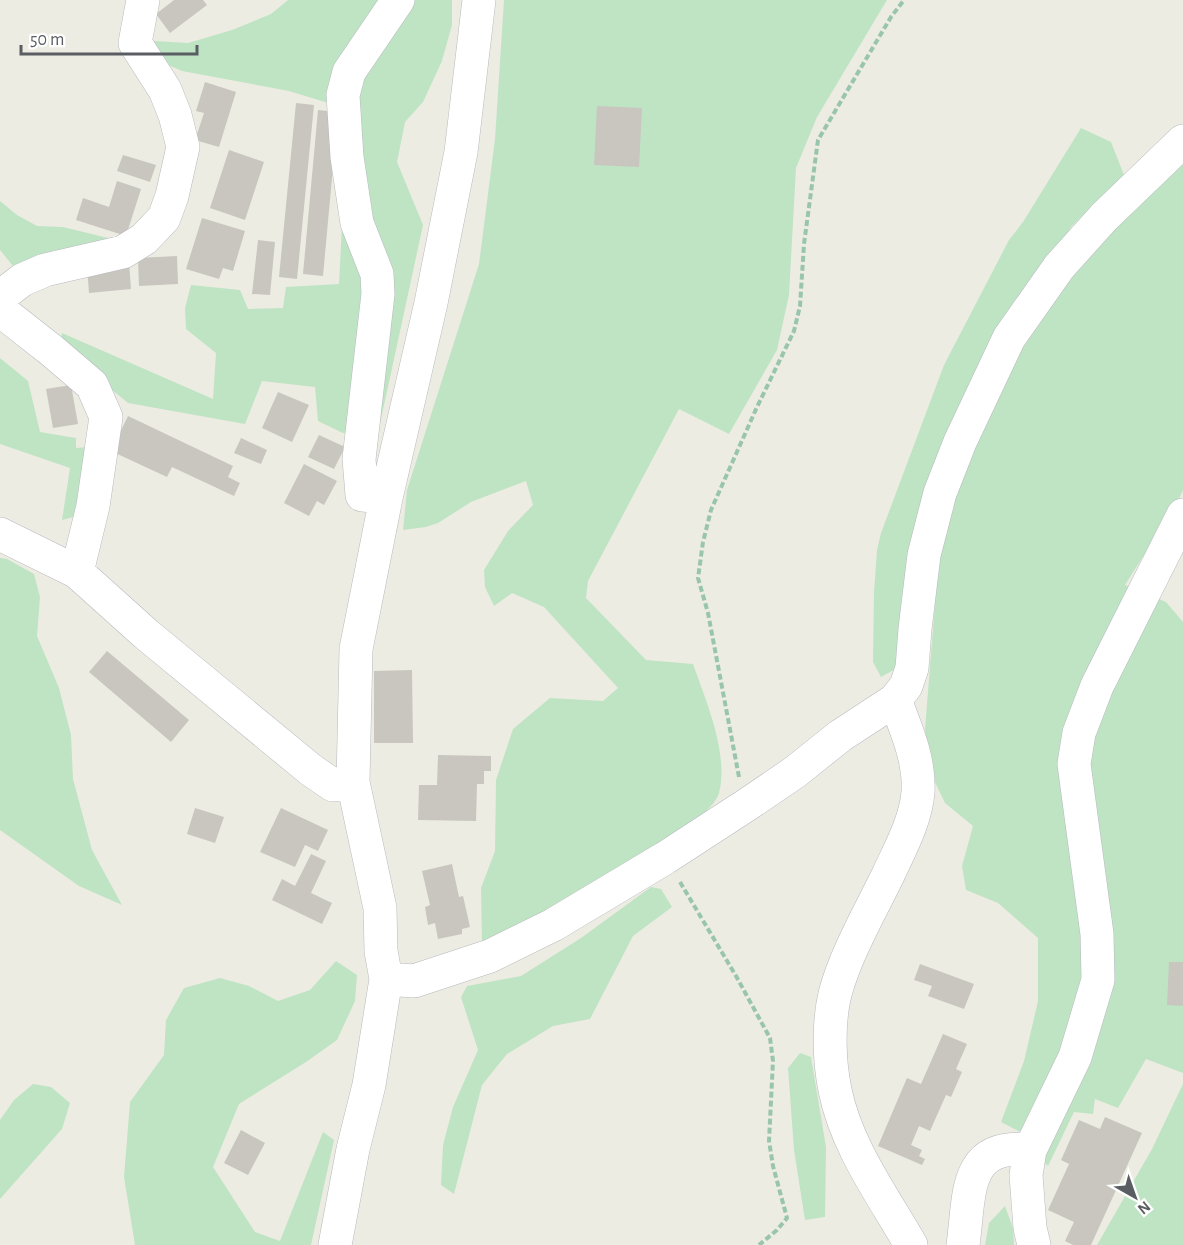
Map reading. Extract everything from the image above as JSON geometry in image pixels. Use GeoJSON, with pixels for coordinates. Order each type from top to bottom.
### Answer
{"type":"FeatureCollection","features":[{"type":"Feature","properties":{"kind":"street"},"geometry":{"type":"LineString","coordinates":[[0,297],[22,280],[45,270],[123,252],[144,239],[164,218],[172,196],[183,147],[165,90],[135,44],[143,0]]}},
{"type":"Feature","properties":{"kind":"street"},"geometry":{"type":"LineString","coordinates":[[386,498],[362,495],[359,459],[378,294],[377,274],[357,223],[347,156],[343,95],[349,72],[398,0]]}},
{"type":"Feature","properties":{"kind":"street"},"geometry":{"type":"LineString","coordinates":[[335,1245],[352,1149],[369,1085],[386,979],[381,951],[380,908],[353,782],[356,649],[386,498],[431,303],[461,152],[479,0]]}},
{"type":"Feature","properties":{"kind":"street"},"geometry":{"type":"LineString","coordinates":[[386,979],[414,981],[490,956],[553,925],[665,858],[748,804],[795,772],[840,736],[895,700],[906,686],[912,668],[924,555],[940,493],[960,442],[1009,338],[1059,267],[1104,217],[1183,141]]}},
{"type":"Feature","properties":{"kind":"street"},"geometry":{"type":"LineString","coordinates":[[0,310],[92,385],[106,417],[93,506],[77,572]]}},
{"type":"Feature","properties":{"kind":"street"},"geometry":{"type":"LineString","coordinates":[[1034,1245],[1030,1228],[1026,1175],[1030,1150],[1075,1057],[1098,980],[1097,934],[1074,764],[1079,733],[1097,686],[1183,515]]}},
{"type":"Feature","properties":{"kind":"street"},"geometry":{"type":"LineString","coordinates":[[0,534],[77,572],[146,634],[311,770],[333,785],[353,782]]}},
{"type":"Feature","properties":{"kind":"street"},"geometry":{"type":"LineString","coordinates":[[895,700],[916,763],[918,792],[902,845],[852,950],[835,994],[832,1056],[835,1090],[852,1142],[911,1245]]}},
{"type":"Feature","properties":{"kind":"street"},"geometry":{"type":"LineString","coordinates":[[963,1245],[972,1185],[978,1165],[988,1156],[1000,1150],[1015,1148],[1030,1150]]}},
{"type":"Feature","properties":{"kind":"path"},"geometry":{"type":"LineString","coordinates":[[748,804],[739,780],[716,653],[698,578],[703,542],[711,510],[794,331],[800,306],[804,244],[818,140],[891,17],[904,0]]}},
{"type":"Feature","properties":{"kind":"path"},"geometry":{"type":"LineString","coordinates":[[665,858],[736,976],[770,1038],[773,1061],[769,1141],[787,1218],[759,1245]]}},
{"type":"Feature","properties":{"kind":"green space"},"geometry":{"type":"Polygon","coordinates":[[[288,0],[452,0],[452,25],[442,61],[423,102],[405,122],[397,162],[423,225],[378,433],[343,433],[318,421],[315,387],[262,381],[245,424],[128,403],[60,347],[62,333],[213,399],[216,353],[186,329],[185,308],[191,285],[240,290],[248,309],[283,308],[286,287],[339,284],[348,109],[289,91],[182,71],[159,61],[154,41],[188,43],[232,30],[271,14],[288,0]]]}},
{"type":"Feature","properties":{"kind":"green space"},"geometry":{"type":"Polygon","coordinates":[[[504,0],[887,0],[817,117],[796,168],[789,295],[777,350],[729,434],[679,409],[588,581],[586,598],[646,660],[693,664],[719,744],[721,777],[719,793],[708,810],[684,830],[651,852],[573,897],[482,945],[481,888],[495,851],[496,780],[513,729],[550,698],[603,701],[618,688],[544,607],[512,593],[494,606],[485,587],[484,570],[508,531],[533,505],[526,481],[471,502],[438,523],[403,530],[407,490],[479,264],[495,139],[504,0]]]}},
{"type":"Feature","properties":{"kind":"green space"},"geometry":{"type":"Polygon","coordinates":[[[1081,128],[1111,142],[1124,175],[1072,226],[1037,277],[989,362],[899,667],[881,677],[873,662],[874,592],[877,550],[881,533],[944,365],[1009,240],[1023,222],[1081,128]]]}},
{"type":"Feature","properties":{"kind":"green space"},"geometry":{"type":"Polygon","coordinates":[[[1183,159],[1183,490],[1125,585],[1166,602],[1183,622],[1183,1073],[1146,1059],[1118,1108],[1095,1099],[1093,1114],[1074,1112],[1048,1166],[1038,1158],[1044,1144],[1001,1122],[1024,1061],[1038,1001],[1038,938],[998,903],[966,890],[962,866],[973,826],[945,803],[930,772],[925,729],[940,541],[990,396],[1022,344],[1090,250],[1183,159]]]}},
{"type":"Feature","properties":{"kind":"green space"},"geometry":{"type":"Polygon","coordinates":[[[0,201],[17,215],[37,226],[63,227],[112,239],[103,248],[54,250],[17,271],[0,250],[0,201]]]}},
{"type":"Feature","properties":{"kind":"green space"},"geometry":{"type":"Polygon","coordinates":[[[0,358],[28,381],[40,432],[76,438],[76,448],[89,447],[81,515],[62,520],[70,468],[0,444],[0,358]]]}},
{"type":"Feature","properties":{"kind":"green space"},"geometry":{"type":"Polygon","coordinates":[[[0,558],[7,559],[34,574],[40,597],[37,636],[59,688],[71,735],[73,779],[92,850],[122,905],[79,886],[0,830],[0,558]]]}},
{"type":"Feature","properties":{"kind":"green space"},"geometry":{"type":"Polygon","coordinates":[[[651,887],[661,889],[672,907],[633,936],[590,1019],[553,1026],[507,1054],[482,1085],[454,1194],[441,1185],[443,1145],[453,1107],[478,1050],[461,997],[467,986],[521,976],[581,938],[651,887]]]}},
{"type":"Feature","properties":{"kind":"green space"},"geometry":{"type":"Polygon","coordinates":[[[336,961],[357,975],[355,1001],[337,1040],[239,1104],[213,1167],[255,1232],[280,1241],[323,1132],[334,1140],[311,1245],[135,1245],[124,1177],[130,1102],[164,1055],[166,1020],[184,988],[220,978],[249,986],[278,1001],[310,990],[336,961]]]}},
{"type":"Feature","properties":{"kind":"green space"},"geometry":{"type":"Polygon","coordinates":[[[800,1053],[811,1057],[826,1147],[825,1217],[805,1220],[794,1150],[788,1068],[800,1053]]]}},
{"type":"Feature","properties":{"kind":"green space"},"geometry":{"type":"Polygon","coordinates":[[[33,1084],[51,1087],[70,1103],[62,1129],[0,1199],[0,1120],[14,1100],[33,1084]]]}},
{"type":"Feature","properties":{"kind":"green space"},"geometry":{"type":"Polygon","coordinates":[[[1183,1084],[1183,1245],[1097,1245],[1152,1149],[1183,1084]]]}},
{"type":"Feature","properties":{"kind":"green space"},"geometry":{"type":"Polygon","coordinates":[[[1005,1206],[1013,1228],[1014,1245],[985,1245],[989,1223],[1005,1206]]]}},
{"type":"Feature","properties":{"kind":"building"},"geometry":{"type":"Polygon","coordinates":[[[174,0],[203,0],[207,5],[170,33],[156,14],[174,0]]]}},
{"type":"Feature","properties":{"kind":"building"},"geometry":{"type":"Polygon","coordinates":[[[205,82],[236,92],[219,147],[195,140],[204,113],[196,111],[205,82]]]}},
{"type":"Feature","properties":{"kind":"building"},"geometry":{"type":"Polygon","coordinates":[[[296,103],[314,105],[297,279],[279,277],[296,103]]]}},
{"type":"Feature","properties":{"kind":"building"},"geometry":{"type":"Polygon","coordinates":[[[597,106],[642,108],[639,167],[594,165],[597,106]]]}},
{"type":"Feature","properties":{"kind":"building"},"geometry":{"type":"Polygon","coordinates":[[[318,110],[338,112],[323,276],[303,274],[318,110]]]}},
{"type":"Feature","properties":{"kind":"building"},"geometry":{"type":"Polygon","coordinates":[[[229,150],[264,162],[245,220],[210,208],[229,150]]]}},
{"type":"Feature","properties":{"kind":"building"},"geometry":{"type":"Polygon","coordinates":[[[123,155],[156,165],[150,182],[117,171],[123,155]]]}},
{"type":"Feature","properties":{"kind":"building"},"geometry":{"type":"Polygon","coordinates":[[[117,181],[141,189],[126,236],[76,220],[83,198],[109,207],[117,181]]]}},
{"type":"Feature","properties":{"kind":"building"},"geometry":{"type":"Polygon","coordinates":[[[202,218],[245,231],[233,271],[223,268],[219,279],[186,269],[202,218]]]}},
{"type":"Feature","properties":{"kind":"building"},"geometry":{"type":"Polygon","coordinates":[[[258,240],[275,242],[270,295],[252,294],[258,240]]]}},
{"type":"Feature","properties":{"kind":"building"},"geometry":{"type":"Polygon","coordinates":[[[177,256],[178,284],[139,286],[138,258],[177,256]]]}},
{"type":"Feature","properties":{"kind":"building"},"geometry":{"type":"Polygon","coordinates":[[[129,262],[131,289],[89,293],[87,266],[129,262]]]}},
{"type":"Feature","properties":{"kind":"building"},"geometry":{"type":"Polygon","coordinates":[[[71,385],[78,424],[53,428],[46,389],[71,385]]]}},
{"type":"Feature","properties":{"kind":"building"},"geometry":{"type":"Polygon","coordinates":[[[278,392],[309,405],[292,442],[262,428],[278,392]]]}},
{"type":"Feature","properties":{"kind":"building"},"geometry":{"type":"Polygon","coordinates":[[[128,416],[233,466],[228,477],[240,483],[234,496],[172,467],[167,477],[111,451],[128,416]]]}},
{"type":"Feature","properties":{"kind":"building"},"geometry":{"type":"Polygon","coordinates":[[[319,435],[345,447],[334,469],[308,457],[319,435]]]}},
{"type":"Feature","properties":{"kind":"building"},"geometry":{"type":"Polygon","coordinates":[[[241,438],[267,450],[261,464],[234,453],[241,438]]]}},
{"type":"Feature","properties":{"kind":"building"},"geometry":{"type":"Polygon","coordinates":[[[304,464],[337,481],[324,505],[317,501],[309,516],[284,503],[304,464]]]}},
{"type":"Feature","properties":{"kind":"building"},"geometry":{"type":"Polygon","coordinates":[[[107,651],[189,720],[171,742],[89,672],[107,651]]]}},
{"type":"Feature","properties":{"kind":"building"},"geometry":{"type":"Polygon","coordinates":[[[412,670],[413,743],[374,743],[374,671],[412,670]]]}},
{"type":"Feature","properties":{"kind":"building"},"geometry":{"type":"Polygon","coordinates":[[[438,755],[491,756],[491,771],[484,771],[484,784],[477,784],[476,821],[418,820],[419,785],[437,785],[438,755]]]}},
{"type":"Feature","properties":{"kind":"building"},"geometry":{"type":"Polygon","coordinates":[[[195,808],[224,817],[215,843],[187,834],[195,808]]]}},
{"type":"Feature","properties":{"kind":"building"},"geometry":{"type":"Polygon","coordinates":[[[281,808],[328,830],[318,851],[305,845],[295,867],[260,852],[281,808]]]}},
{"type":"Feature","properties":{"kind":"building"},"geometry":{"type":"Polygon","coordinates":[[[311,854],[326,861],[311,893],[332,903],[322,924],[272,900],[282,879],[295,886],[311,854]]]}},
{"type":"Feature","properties":{"kind":"building"},"geometry":{"type":"Polygon","coordinates":[[[452,864],[459,897],[463,896],[470,927],[462,929],[462,934],[438,939],[435,923],[428,925],[425,907],[430,905],[422,871],[452,864]]]}},
{"type":"Feature","properties":{"kind":"building"},"geometry":{"type":"Polygon","coordinates":[[[1169,962],[1183,962],[1183,1006],[1167,1005],[1169,962]]]}},
{"type":"Feature","properties":{"kind":"building"},"geometry":{"type":"Polygon","coordinates":[[[920,964],[974,984],[964,1009],[928,996],[932,986],[914,980],[920,964]]]}},
{"type":"Feature","properties":{"kind":"building"},"geometry":{"type":"Polygon","coordinates":[[[943,1034],[967,1044],[956,1069],[962,1072],[951,1097],[946,1095],[930,1131],[919,1126],[911,1145],[922,1150],[919,1156],[925,1159],[922,1165],[878,1146],[907,1078],[921,1084],[943,1034]]]}},
{"type":"Feature","properties":{"kind":"building"},"geometry":{"type":"Polygon","coordinates":[[[1105,1117],[1142,1133],[1091,1245],[1073,1245],[1065,1241],[1074,1222],[1048,1210],[1069,1164],[1061,1160],[1079,1120],[1100,1129],[1105,1117]]]}},
{"type":"Feature","properties":{"kind":"building"},"geometry":{"type":"Polygon","coordinates":[[[241,1130],[265,1143],[248,1175],[224,1163],[241,1130]]]}}]}
